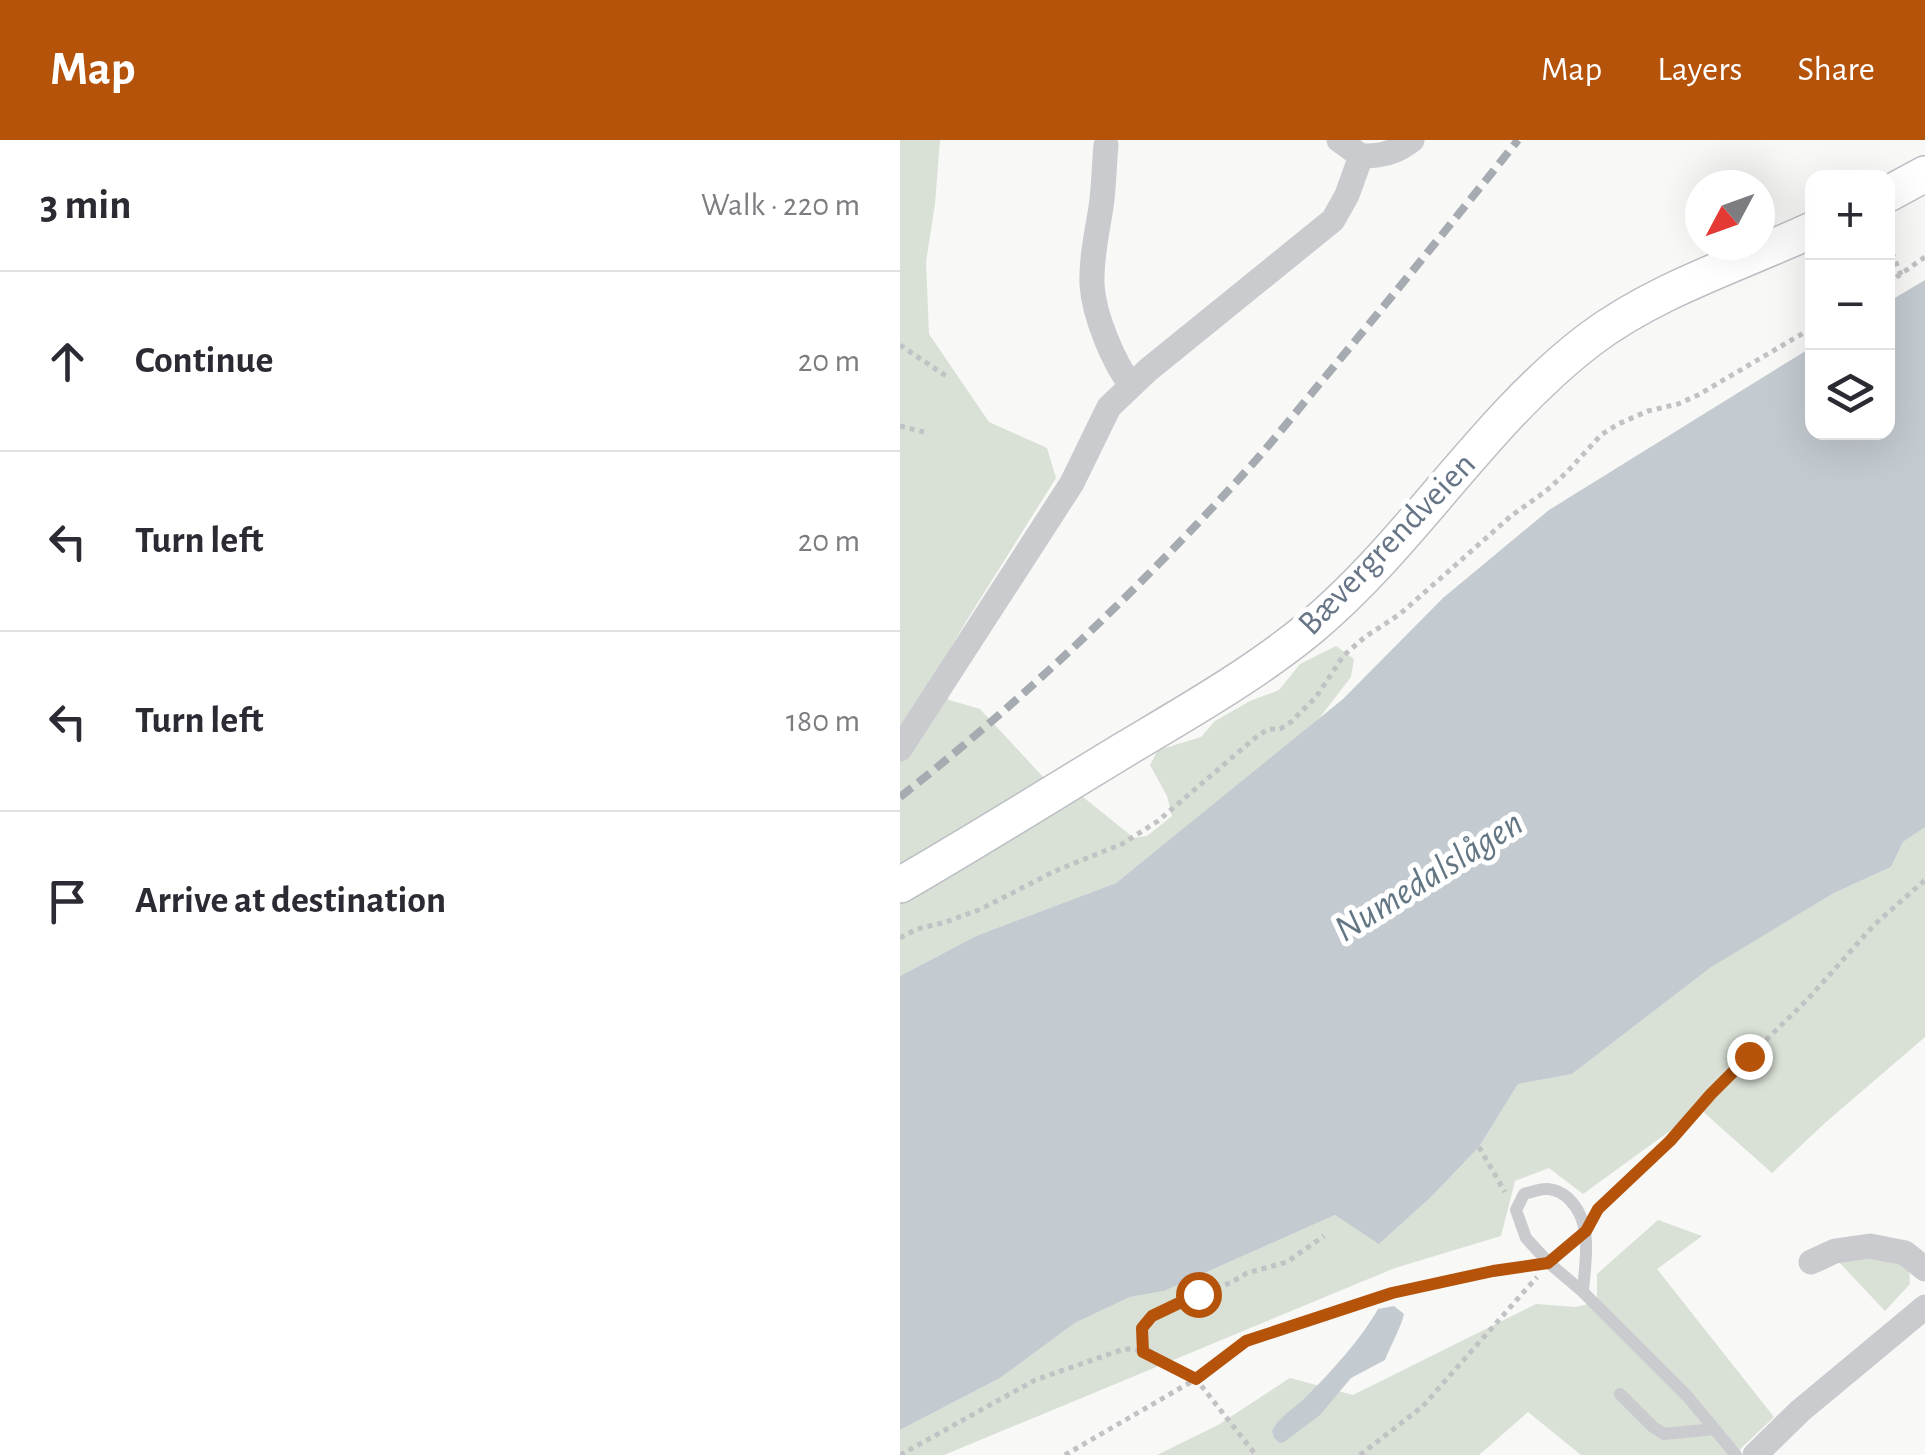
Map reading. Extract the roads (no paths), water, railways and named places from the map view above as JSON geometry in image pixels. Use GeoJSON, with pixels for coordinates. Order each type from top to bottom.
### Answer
{"type":"FeatureCollection","features":[{"type":"Feature","properties":{"kind":"main road"},"geometry":{"type":"LineString","coordinates":[[1895,190],[1925,174]]}},
{"type":"Feature","properties":{"kind":"main road","name":"Bævergrendveien"},"geometry":{"type":"LineString","coordinates":[[900,885],[1180,716],[1310,628],[1376,564],[1489,434],[1549,374],[1590,340],[1624,316],[1669,293],[1805,233]]}},
{"type":"Feature","properties":{"kind":"street"},"geometry":{"type":"LineString","coordinates":[[1339,140],[1361,156],[1384,156],[1412,140]]}},
{"type":"Feature","properties":{"kind":"street"},"geometry":{"type":"LineString","coordinates":[[1106,145],[1092,287],[1104,334],[1119,370],[1131,386]]}},
{"type":"Feature","properties":{"kind":"street"},"geometry":{"type":"LineString","coordinates":[[900,749],[1072,483],[1110,407],[1333,220],[1361,156]]}},
{"type":"Feature","properties":{"kind":"street"},"geometry":{"type":"LineString","coordinates":[[1812,1262],[1834,1251],[1870,1246],[1905,1252],[1925,1269]]}},
{"type":"Feature","properties":{"kind":"street"},"geometry":{"type":"LineString","coordinates":[[1754,1455],[1800,1410],[1925,1307]]}},
{"type":"Feature","properties":{"kind":"lane"},"geometry":{"type":"LineString","coordinates":[[1584,1292],[1586,1231],[1578,1209],[1561,1192],[1543,1187],[1524,1194],[1516,1210],[1526,1238],[1688,1396],[1736,1455]]}},
{"type":"Feature","properties":{"kind":"lane"},"geometry":{"type":"LineString","coordinates":[[1620,1394],[1664,1434],[1714,1429]]}},
{"type":"Feature","properties":{"kind":"water","name":"Numedalslågen"},"geometry":{"type":"Polygon","coordinates":[[[1925,280],[1925,827],[1903,842],[1891,867],[1834,893],[1710,968],[1572,1074],[1518,1084],[1479,1147],[1379,1244],[1335,1215],[1164,1291],[1130,1297],[1075,1323],[1000,1378],[900,1430],[900,976],[976,936],[1116,883],[1343,699],[1443,598],[1549,510],[1805,351],[1805,440],[1895,440],[1895,298],[1925,280]]]}},
{"type":"Feature","properties":{"kind":"water"},"geometry":{"type":"Polygon","coordinates":[[[1394,1306],[1404,1314],[1385,1360],[1351,1378],[1320,1415],[1284,1442],[1274,1438],[1272,1431],[1279,1421],[1335,1366],[1378,1309],[1394,1306]]]}},
{"type":"Feature","properties":{"kind":"railway"},"geometry":{"type":"LineString","coordinates":[[900,797],[1037,681],[1207,513],[1278,435],[1518,140]]}}]}
